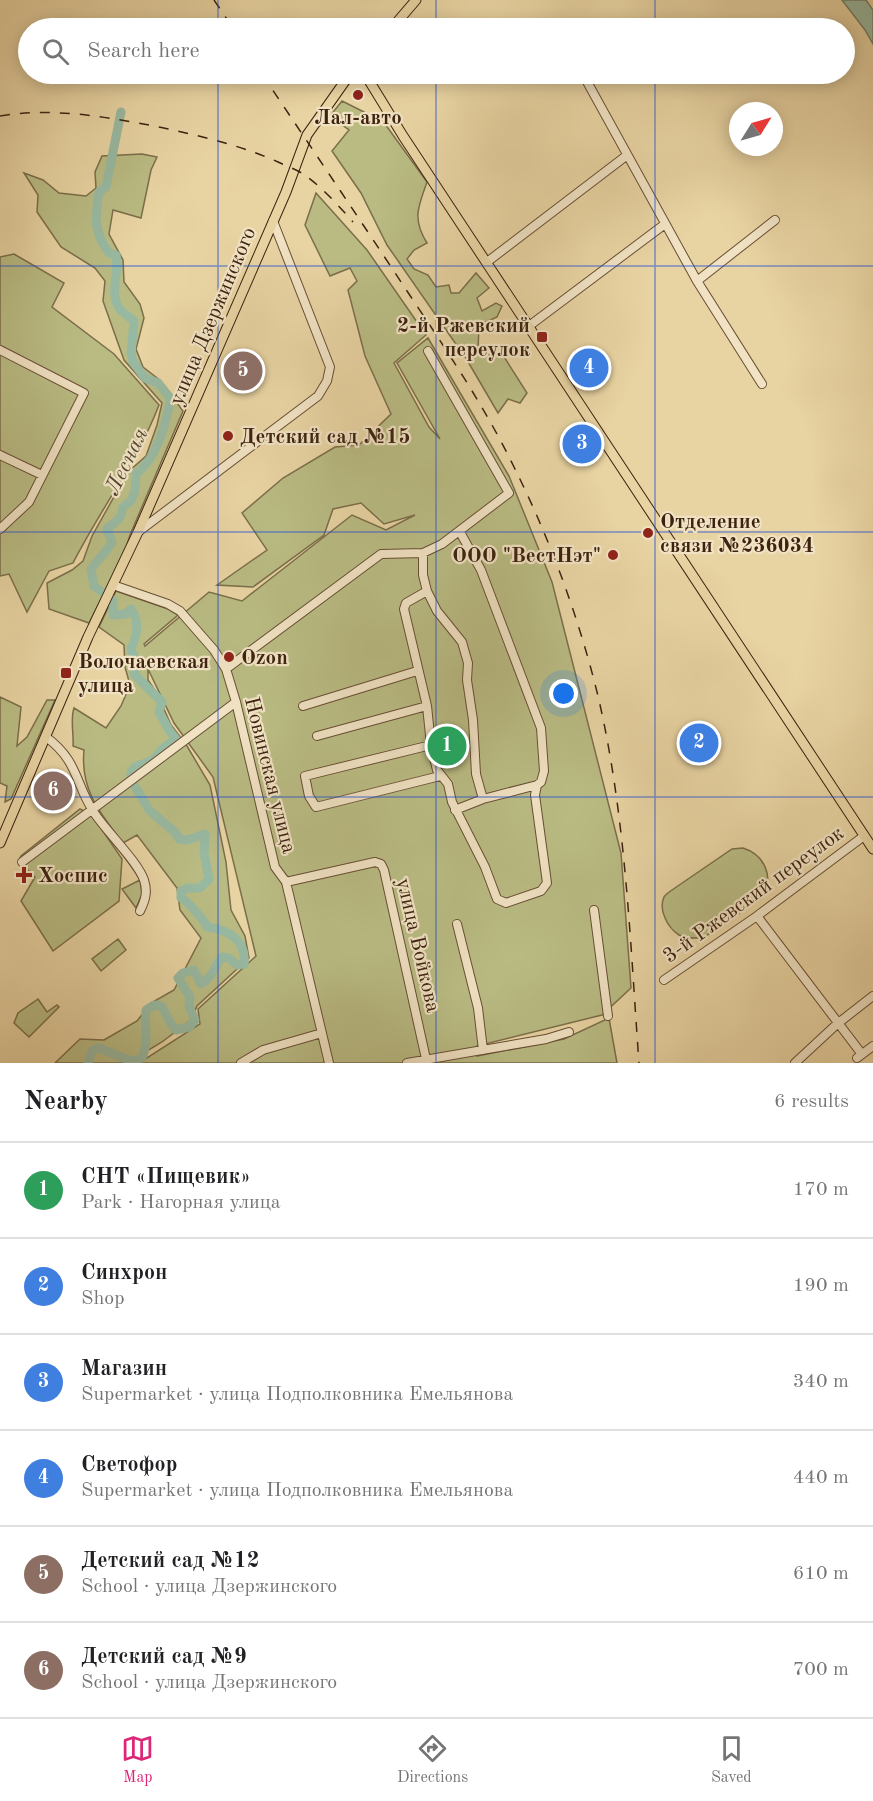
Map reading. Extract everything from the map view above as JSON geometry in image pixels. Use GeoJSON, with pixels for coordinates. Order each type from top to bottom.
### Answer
{"type":"FeatureCollection","features":[{"type":"Feature","properties":{"kind":"main road"},"geometry":{"type":"LineString","coordinates":[[401,18],[416,0]]}},
{"type":"Feature","properties":{"kind":"main road","name":"улица Дзержинского"},"geometry":{"type":"LineString","coordinates":[[0,843],[88,637],[138,532],[273,221],[307,135],[343,84]]}},
{"type":"Feature","properties":{"kind":"main road"},"geometry":{"type":"LineString","coordinates":[[371,84],[403,136],[873,849]]}},
{"type":"Feature","properties":{"kind":"street"},"geometry":{"type":"LineString","coordinates":[[588,84],[697,281],[762,384]]}},
{"type":"Feature","properties":{"kind":"street"},"geometry":{"type":"LineString","coordinates":[[487,262],[627,156]]}},
{"type":"Feature","properties":{"kind":"street"},"geometry":{"type":"LineString","coordinates":[[697,281],[775,220]]}},
{"type":"Feature","properties":{"kind":"street"},"geometry":{"type":"LineString","coordinates":[[138,532],[318,396],[327,381],[330,367],[273,221]]}},
{"type":"Feature","properties":{"kind":"street"},"geometry":{"type":"LineString","coordinates":[[529,326],[665,224]]}},
{"type":"Feature","properties":{"kind":"street"},"geometry":{"type":"LineString","coordinates":[[0,350],[84,393],[29,502],[0,529]]}},
{"type":"Feature","properties":{"kind":"street"},"geometry":{"type":"LineString","coordinates":[[226,669],[381,554],[423,553],[460,532],[510,493],[428,351]]}},
{"type":"Feature","properties":{"kind":"street"},"geometry":{"type":"LineString","coordinates":[[0,456],[42,475]]}},
{"type":"Feature","properties":{"kind":"street"},"geometry":{"type":"LineString","coordinates":[[456,810],[483,799],[537,785],[541,782],[544,771],[541,728],[480,570],[460,532]]}},
{"type":"Feature","properties":{"kind":"street"},"geometry":{"type":"LineString","coordinates":[[423,553],[423,575],[427,591],[437,611],[462,642],[468,663],[467,680],[473,720],[476,774],[483,799]]}},
{"type":"Feature","properties":{"kind":"street"},"geometry":{"type":"LineString","coordinates":[[427,591],[406,603],[404,609],[427,706],[431,745],[437,770],[448,784],[456,810],[485,867],[497,899],[506,903],[541,891],[547,883],[535,795],[537,785]]}},
{"type":"Feature","properties":{"kind":"street","name":"Новинская улица"},"geometry":{"type":"LineString","coordinates":[[109,593],[168,604],[180,611],[214,650],[226,669],[275,867],[286,882],[329,1063]]}},
{"type":"Feature","properties":{"kind":"street"},"geometry":{"type":"LineString","coordinates":[[303,706],[417,671]]}},
{"type":"Feature","properties":{"kind":"street"},"geometry":{"type":"LineString","coordinates":[[22,862],[236,702]]}},
{"type":"Feature","properties":{"kind":"street"},"geometry":{"type":"LineString","coordinates":[[317,736],[427,706]]}},
{"type":"Feature","properties":{"kind":"street"},"geometry":{"type":"LineString","coordinates":[[46,738],[66,754],[92,809],[143,877],[146,892],[140,911]]}},
{"type":"Feature","properties":{"kind":"street"},"geometry":{"type":"LineString","coordinates":[[431,745],[305,776],[309,796],[316,807],[440,776]]}},
{"type":"Feature","properties":{"kind":"street","name":"3-й Ржевский переулок"},"geometry":{"type":"LineString","coordinates":[[664,980],[757,916],[864,836]]}},
{"type":"Feature","properties":{"kind":"street","name":"улица Войкова"},"geometry":{"type":"LineString","coordinates":[[286,882],[375,862],[381,864],[426,1059]]}},
{"type":"Feature","properties":{"kind":"street"},"geometry":{"type":"LineString","coordinates":[[594,910],[608,1016]]}},
{"type":"Feature","properties":{"kind":"street"},"geometry":{"type":"LineString","coordinates":[[757,916],[859,1055],[873,1046]]}},
{"type":"Feature","properties":{"kind":"street"},"geometry":{"type":"LineString","coordinates":[[457,924],[478,1008],[483,1050]]}},
{"type":"Feature","properties":{"kind":"street"},"geometry":{"type":"LineString","coordinates":[[795,1063],[837,1024],[873,996]]}},
{"type":"Feature","properties":{"kind":"street"},"geometry":{"type":"LineString","coordinates":[[407,1063],[546,1039],[569,1032]]}},
{"type":"Feature","properties":{"kind":"street"},"geometry":{"type":"LineString","coordinates":[[241,1063],[263,1050],[322,1033]]}},
{"type":"Feature","properties":{"kind":"shaded area"},"geometry":{"type":"Polygon","coordinates":[[[842,0],[866,0],[873,10],[873,44],[865,30],[842,0]]]}},
{"type":"Feature","properties":{"kind":"shaded area"},"geometry":{"type":"Polygon","coordinates":[[[342,101],[368,114],[380,117],[427,182],[421,199],[418,220],[427,243],[414,250],[407,259],[414,269],[428,275],[436,287],[449,285],[451,293],[459,293],[476,273],[489,288],[477,298],[482,311],[496,303],[502,306],[497,317],[479,325],[478,351],[492,356],[501,352],[527,393],[520,403],[508,399],[498,413],[467,360],[387,245],[361,193],[332,151],[349,130],[330,116],[342,101]]]}},
{"type":"Feature","properties":{"kind":"shaded area"},"geometry":{"type":"Polygon","coordinates":[[[142,154],[157,157],[151,170],[141,218],[113,210],[109,234],[123,260],[124,282],[140,304],[144,318],[136,349],[143,367],[161,381],[183,411],[124,554],[89,623],[49,609],[47,583],[72,570],[83,561],[92,536],[128,472],[146,456],[162,403],[124,360],[103,301],[105,281],[95,268],[61,247],[37,212],[38,195],[24,173],[43,180],[59,193],[86,196],[96,188],[95,172],[102,156],[142,154]]]}},
{"type":"Feature","properties":{"kind":"shaded area"},"geometry":{"type":"Polygon","coordinates":[[[316,193],[367,250],[426,335],[394,363],[429,427],[440,439],[397,363],[428,338],[509,476],[552,582],[621,853],[631,988],[602,1015],[477,1046],[477,1056],[564,1039],[609,1018],[617,1063],[139,1063],[200,1024],[198,1009],[256,956],[213,777],[174,723],[148,669],[148,680],[157,693],[171,725],[187,746],[210,785],[226,862],[231,910],[245,936],[249,958],[197,1006],[191,1020],[131,1063],[55,1063],[80,1039],[104,1040],[137,1021],[151,1003],[174,990],[201,938],[180,910],[177,888],[137,835],[123,843],[99,811],[85,777],[84,750],[73,746],[74,708],[106,728],[121,706],[130,685],[125,667],[124,645],[99,627],[116,591],[168,609],[178,615],[144,644],[145,646],[209,592],[242,601],[352,515],[386,530],[415,515],[384,524],[361,503],[333,509],[324,535],[253,587],[217,585],[267,550],[242,513],[283,478],[335,447],[359,445],[391,414],[365,356],[348,290],[357,281],[350,268],[330,276],[305,225],[316,193]]]}},
{"type":"Feature","properties":{"kind":"shaded area"},"geometry":{"type":"Polygon","coordinates":[[[14,254],[64,283],[52,307],[114,354],[159,405],[130,465],[73,563],[49,571],[27,612],[9,574],[0,576],[0,257],[14,254]]]}},
{"type":"Feature","properties":{"kind":"shaded area"},"geometry":{"type":"Polygon","coordinates":[[[0,697],[21,707],[17,746],[27,737],[47,700],[55,700],[11,799],[5,802],[7,786],[0,783],[0,697]]]}},
{"type":"Feature","properties":{"kind":"shaded area"},"geometry":{"type":"Polygon","coordinates":[[[80,809],[92,815],[122,859],[119,901],[53,951],[21,901],[35,877],[19,861],[21,856],[80,809]]]}},
{"type":"Feature","properties":{"kind":"shaded area"},"geometry":{"type":"Polygon","coordinates":[[[743,848],[757,856],[765,868],[768,882],[763,897],[703,938],[685,937],[675,932],[663,913],[662,902],[665,896],[732,849],[743,848]]]}},
{"type":"Feature","properties":{"kind":"shaded area"},"geometry":{"type":"Polygon","coordinates":[[[140,880],[142,894],[136,908],[122,889],[140,880]]]}},
{"type":"Feature","properties":{"kind":"shaded area"},"geometry":{"type":"Polygon","coordinates":[[[118,939],[126,950],[101,971],[92,959],[118,939]]]}},
{"type":"Feature","properties":{"kind":"shaded area"},"geometry":{"type":"Polygon","coordinates":[[[38,999],[47,1012],[57,1005],[59,1007],[29,1037],[14,1023],[18,1013],[38,999]]]}},
{"type":"Feature","properties":{"kind":"waterway","name":"Лесная"},"geometry":{"type":"LineString","coordinates":[[88,1063],[92,1051],[99,1048],[131,1061],[142,1058],[146,1041],[146,1010],[154,1005],[161,1006],[176,1030],[189,1027],[195,1020],[189,1006],[190,997],[178,978],[183,973],[194,970],[201,984],[211,975],[222,957],[229,958],[237,965],[244,964],[244,956],[239,943],[222,930],[207,927],[196,911],[181,898],[181,891],[188,888],[200,888],[209,879],[204,853],[205,834],[187,840],[179,839],[176,833],[150,811],[131,780],[131,772],[135,767],[153,760],[162,749],[176,739],[159,712],[162,702],[134,674],[137,664],[131,649],[137,629],[136,618],[131,609],[126,614],[113,615],[113,600],[94,586],[91,569],[112,542],[107,529],[120,518],[123,507],[131,501],[135,491],[136,474],[144,467],[155,450],[171,399],[158,383],[145,378],[133,362],[131,353],[134,321],[120,310],[116,302],[116,255],[109,253],[98,231],[99,192],[106,187],[121,112]]}},
{"type":"Feature","properties":{"kind":"railway"},"geometry":{"type":"LineString","coordinates":[[214,0],[226,18]]}},
{"type":"Feature","properties":{"kind":"railway"},"geometry":{"type":"LineString","coordinates":[[269,84],[477,399],[527,494],[562,579],[582,637],[598,696],[615,787],[626,879],[639,1063]]}},
{"type":"Feature","properties":{"kind":"railway"},"geometry":{"type":"LineString","coordinates":[[0,116],[20,113],[60,113],[100,117],[159,127],[234,146],[300,172],[323,190],[353,222]]}},
{"type":"Feature","properties":{"kind":"place","name":"Лал-авто"},"geometry":{"type":"Point","coordinates":[358,95]}},
{"type":"Feature","properties":{"kind":"place","name":"2-й Ржевский переулок"},"geometry":{"type":"Point","coordinates":[542,337]}},
{"type":"Feature","properties":{"kind":"place","name":"Светофор"},"geometry":{"type":"Point","coordinates":[589,368]}},
{"type":"Feature","properties":{"kind":"place","name":"Детский сад №12"},"geometry":{"type":"Point","coordinates":[243,371]}},
{"type":"Feature","properties":{"kind":"place","name":"Детский сад №15"},"geometry":{"type":"Point","coordinates":[228,436]}},
{"type":"Feature","properties":{"kind":"place","name":"Магазин"},"geometry":{"type":"Point","coordinates":[582,444]}},
{"type":"Feature","properties":{"kind":"place","name":"Отделение связи №236034"},"geometry":{"type":"Point","coordinates":[648,533]}},
{"type":"Feature","properties":{"kind":"place","name":"ООО \"ВестНэт\""},"geometry":{"type":"Point","coordinates":[613,555]}},
{"type":"Feature","properties":{"kind":"place","name":"Ozon"},"geometry":{"type":"Point","coordinates":[229,657]}},
{"type":"Feature","properties":{"kind":"place","name":"Волочаевская улица"},"geometry":{"type":"Point","coordinates":[66,673]}},
{"type":"Feature","properties":{"kind":"place","name":"Синхрон"},"geometry":{"type":"Point","coordinates":[699,743]}},
{"type":"Feature","properties":{"kind":"place","name":"СНТ «Пищевик»"},"geometry":{"type":"Point","coordinates":[447,746]}},
{"type":"Feature","properties":{"kind":"place","name":"Детский сад №9"},"geometry":{"type":"Point","coordinates":[53,791]}},
{"type":"Feature","properties":{"kind":"place","name":"Хоспис"},"geometry":{"type":"Point","coordinates":[24,875]}}]}
